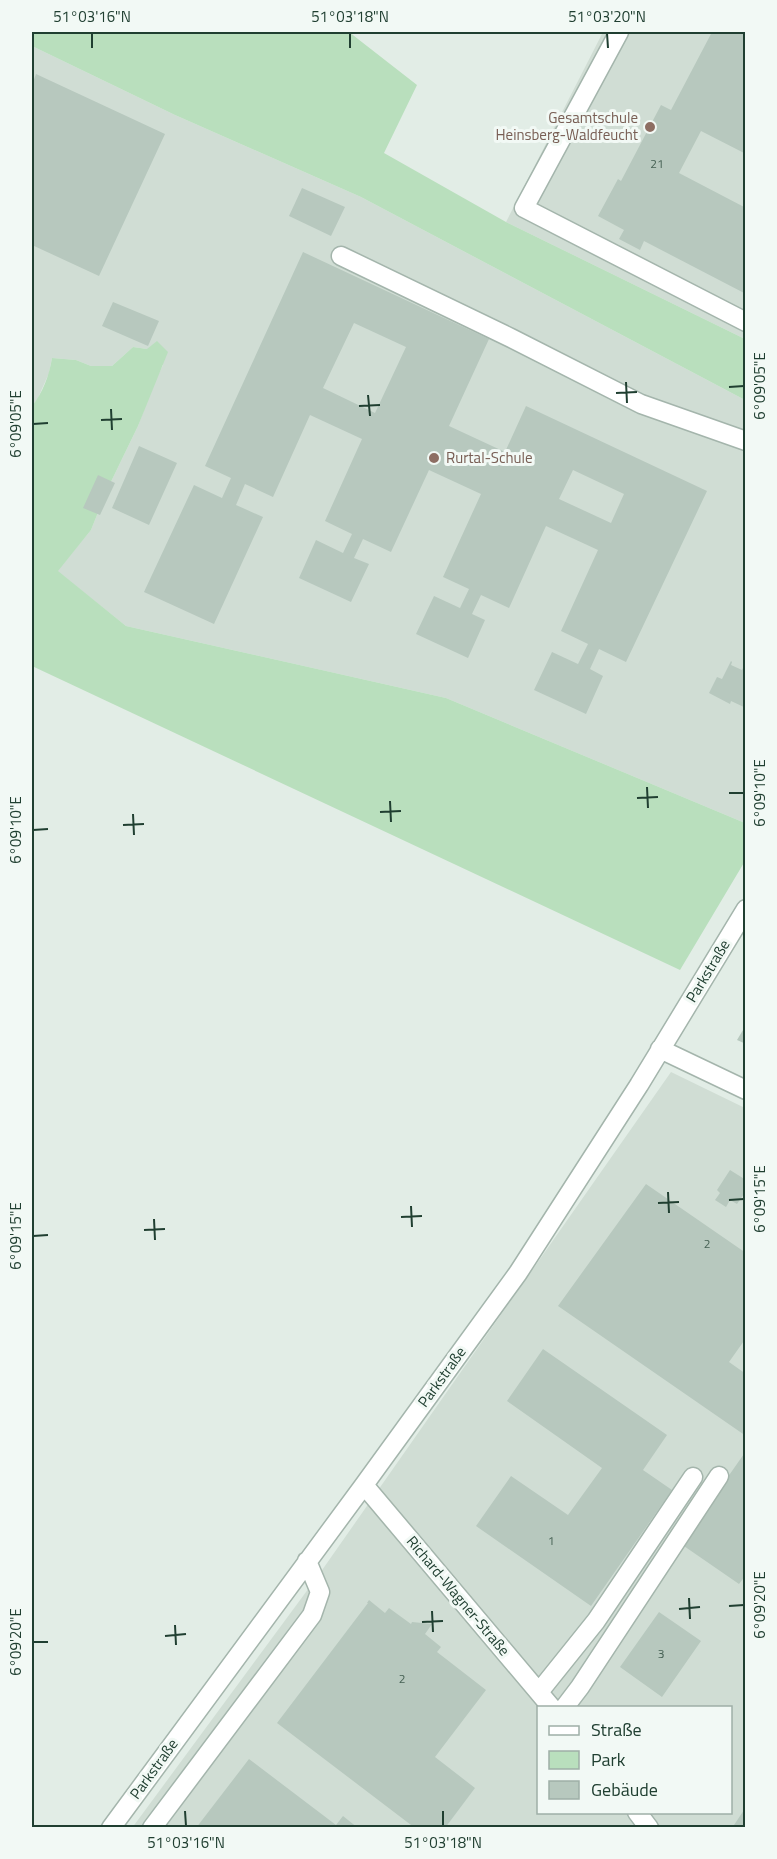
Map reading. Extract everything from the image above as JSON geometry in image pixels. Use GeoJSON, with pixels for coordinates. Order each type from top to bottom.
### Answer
{"type":"FeatureCollection","features":[{"type":"Feature","properties":{"kind":"street"},"geometry":{"type":"LineString","coordinates":[[619,32],[524,208],[746,322]]}},
{"type":"Feature","properties":{"kind":"street"},"geometry":{"type":"LineString","coordinates":[[341,256],[641,404],[746,441]]}},
{"type":"Feature","properties":{"kind":"street","name":"Parkstraße"},"geometry":{"type":"LineString","coordinates":[[111,1827],[518,1273],[746,909]]}},
{"type":"Feature","properties":{"kind":"street"},"geometry":{"type":"LineString","coordinates":[[660,1049],[746,1090]]}},
{"type":"Feature","properties":{"kind":"street"},"geometry":{"type":"LineString","coordinates":[[565,1706],[580,1687],[719,1476]]}},
{"type":"Feature","properties":{"kind":"street"},"geometry":{"type":"LineString","coordinates":[[539,1692],[596,1621],[693,1477]]}},
{"type":"Feature","properties":{"kind":"street","name":"Richard-Wagner-Straße"},"geometry":{"type":"LineString","coordinates":[[364,1485],[551,1706]]}},
{"type":"Feature","properties":{"kind":"street"},"geometry":{"type":"LineString","coordinates":[[152,1827],[312,1615],[320,1592],[307,1561]]}},
{"type":"Feature","properties":{"kind":"street"},"geometry":{"type":"LineString","coordinates":[[639,1814],[649,1827]]}},
{"type":"Feature","properties":{"kind":"shaded area","name":"Gesamtschule Heinsberg-Waldfeucht"},"geometry":{"type":"Polygon","coordinates":[[[603,32],[745,32],[745,339],[506,222],[603,32]]]}},
{"type":"Feature","properties":{"kind":"shaded area","name":"Rurtal-Schule"},"geometry":{"type":"Polygon","coordinates":[[[32,46],[175,115],[361,197],[745,400],[745,823],[446,698],[126,626],[57,571],[91,530],[163,365],[147,349],[133,347],[112,366],[91,366],[76,360],[52,358],[49,373],[32,406],[32,46]]]}},
{"type":"Feature","properties":{"kind":"shaded area"},"geometry":{"type":"Polygon","coordinates":[[[671,1072],[745,1108],[745,1827],[132,1828],[320,1573],[671,1072]]]}},
{"type":"Feature","properties":{"kind":"green space"},"geometry":{"type":"Polygon","coordinates":[[[32,32],[349,32],[417,85],[384,153],[506,222],[745,339],[745,400],[361,197],[175,115],[32,46],[32,32]]]}},
{"type":"Feature","properties":{"kind":"green space"},"geometry":{"type":"Polygon","coordinates":[[[157,341],[168,352],[138,426],[107,490],[91,530],[58,571],[126,626],[446,698],[745,823],[745,861],[680,970],[32,666],[32,406],[45,384],[52,358],[76,360],[91,366],[112,366],[133,347],[147,349],[157,341]]]}},
{"type":"Feature","properties":{"kind":"building"},"geometry":{"type":"Polygon","coordinates":[[[712,32],[746,32],[746,154],[701,131],[679,173],[746,208],[746,294],[644,241],[640,250],[619,239],[624,230],[598,216],[618,179],[621,181],[661,105],[671,110],[712,32]]]}},
{"type":"Feature","properties":{"kind":"building"},"geometry":{"type":"Polygon","coordinates":[[[36,74],[165,134],[99,276],[32,245],[32,85],[36,74]]]}},
{"type":"Feature","properties":{"kind":"building"},"geometry":{"type":"Polygon","coordinates":[[[302,188],[345,207],[331,236],[289,216],[302,188]]]}},
{"type":"Feature","properties":{"kind":"building"},"geometry":{"type":"Polygon","coordinates":[[[303,252],[489,339],[449,426],[505,452],[526,406],[707,491],[626,662],[599,649],[590,669],[603,676],[586,714],[534,690],[552,652],[578,664],[588,644],[561,631],[598,550],[546,526],[509,608],[481,595],[472,614],[485,620],[468,658],[416,634],[434,596],[460,608],[469,589],[443,577],[481,494],[429,470],[391,552],[363,539],[354,558],[369,564],[351,602],[299,578],[316,540],[343,553],[352,534],[325,521],[362,439],[310,415],[273,497],[245,484],[236,505],[263,517],[214,624],[144,592],[194,485],[222,498],[231,478],[205,466],[303,252]],[[354,323],[323,388],[375,413],[406,347],[354,323]],[[573,470],[559,499],[611,523],[624,494],[573,470]]]}},
{"type":"Feature","properties":{"kind":"building"},"geometry":{"type":"Polygon","coordinates":[[[113,302],[159,321],[148,346],[102,326],[113,302]]]}},
{"type":"Feature","properties":{"kind":"building"},"geometry":{"type":"Polygon","coordinates":[[[139,446],[177,463],[149,525],[112,508],[139,446]]]}},
{"type":"Feature","properties":{"kind":"building"},"geometry":{"type":"Polygon","coordinates":[[[98,475],[115,483],[100,515],[83,508],[98,475]]]}},
{"type":"Feature","properties":{"kind":"building"},"geometry":{"type":"Polygon","coordinates":[[[731,661],[731,665],[742,670],[746,669],[746,708],[731,701],[730,704],[709,693],[717,677],[722,679],[731,661]]]}},
{"type":"Feature","properties":{"kind":"building"},"geometry":{"type":"Polygon","coordinates":[[[746,1025],[746,1044],[737,1040],[746,1025]]]}},
{"type":"Feature","properties":{"kind":"building"},"geometry":{"type":"Polygon","coordinates":[[[730,1170],[746,1180],[746,1191],[737,1204],[730,1200],[726,1207],[715,1200],[720,1193],[717,1190],[730,1170]]]}},
{"type":"Feature","properties":{"kind":"building"},"geometry":{"type":"Polygon","coordinates":[[[646,1184],[746,1253],[746,1338],[729,1362],[746,1374],[746,1436],[558,1306],[646,1184]]]}},
{"type":"Feature","properties":{"kind":"building"},"geometry":{"type":"Polygon","coordinates":[[[543,1349],[667,1435],[643,1470],[672,1490],[591,1606],[476,1526],[511,1476],[568,1515],[602,1468],[507,1401],[543,1349]]]}},
{"type":"Feature","properties":{"kind":"building"},"geometry":{"type":"Polygon","coordinates":[[[746,1451],[746,1575],[739,1584],[681,1544],[746,1451]]]}},
{"type":"Feature","properties":{"kind":"building"},"geometry":{"type":"Polygon","coordinates":[[[369,1600],[385,1613],[389,1608],[411,1624],[412,1622],[432,1624],[425,1634],[441,1647],[437,1652],[486,1690],[435,1757],[475,1788],[445,1828],[415,1828],[277,1723],[369,1600]]]}},
{"type":"Feature","properties":{"kind":"building"},"geometry":{"type":"Polygon","coordinates":[[[659,1612],[701,1641],[662,1697],[620,1667],[659,1612]]]}},
{"type":"Feature","properties":{"kind":"building"},"geometry":{"type":"Polygon","coordinates":[[[249,1759],[336,1825],[343,1816],[358,1828],[196,1828],[249,1759]]]}},
{"type":"Feature","properties":{"kind":"building"},"geometry":{"type":"Polygon","coordinates":[[[746,1807],[746,1828],[732,1828],[746,1807]]]}},
{"type":"Feature","properties":{"kind":"place","name":"Gesamtschule Heinsberg-Waldfeucht"},"geometry":{"type":"Point","coordinates":[650,127]}},
{"type":"Feature","properties":{"kind":"place","name":"Rurtal-Schule"},"geometry":{"type":"Point","coordinates":[434,458]}}]}
